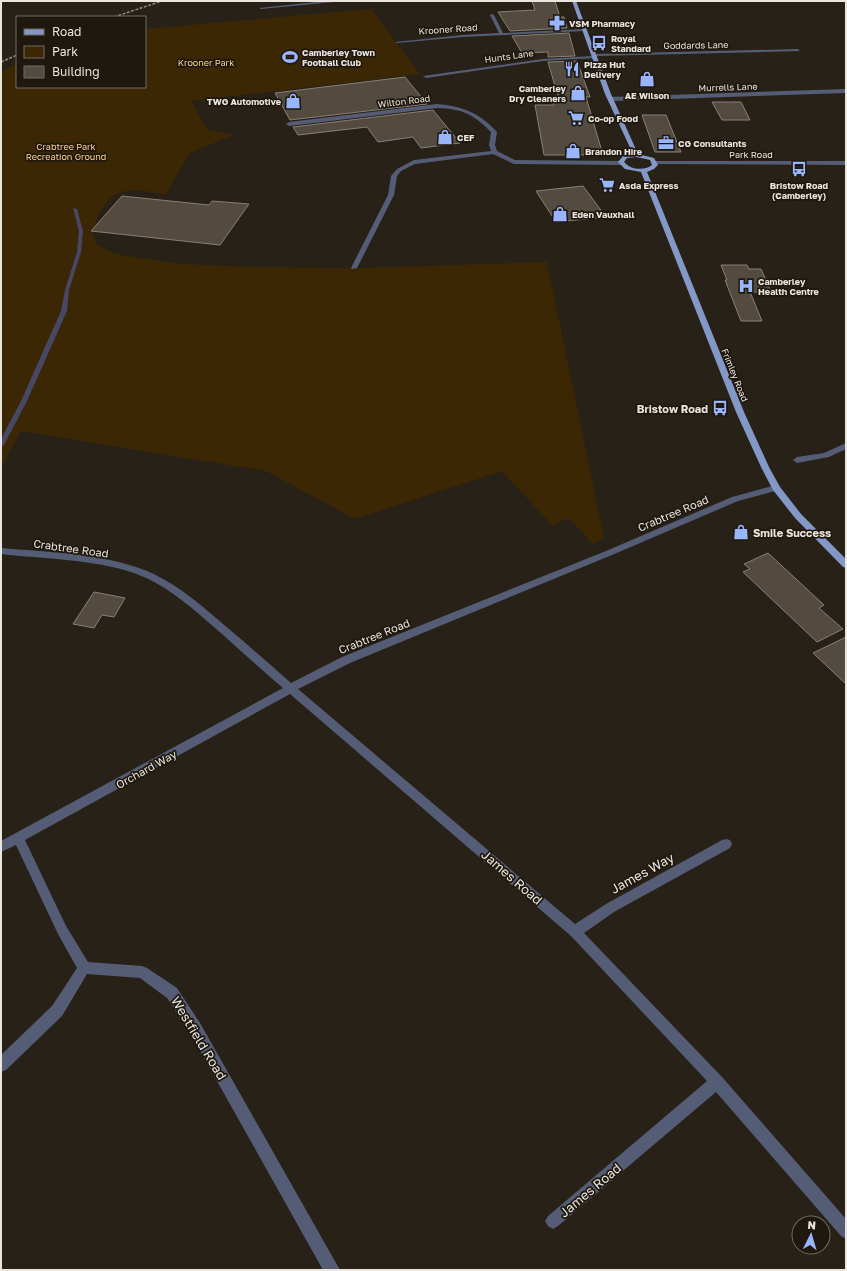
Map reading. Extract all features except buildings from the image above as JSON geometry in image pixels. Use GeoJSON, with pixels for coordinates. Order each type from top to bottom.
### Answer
{"type":"FeatureCollection","features":[{"type":"Feature","properties":{"kind":"main road"},"geometry":{"type":"LineString","coordinates":[[574,1],[611,99],[636,155]]}},
{"type":"Feature","properties":{"kind":"main road"},"geometry":{"type":"LineString","coordinates":[[636,155],[648,157],[655,163],[654,167],[643,170],[630,169],[621,163],[622,159],[625,157],[636,155]]}},
{"type":"Feature","properties":{"kind":"main road","name":"Frimley Road"},"geometry":{"type":"LineString","coordinates":[[643,170],[740,412],[776,488],[798,516],[846,565]]}},
{"type":"Feature","properties":{"kind":"street"},"geometry":{"type":"LineString","coordinates":[[261,8],[342,1]]}},
{"type":"Feature","properties":{"kind":"street"},"geometry":{"type":"LineString","coordinates":[[492,15],[500,33]]}},
{"type":"Feature","properties":{"kind":"street","name":"Krooner Road"},"geometry":{"type":"LineString","coordinates":[[397,42],[500,33],[584,30]]}},
{"type":"Feature","properties":{"kind":"street","name":"Goddards Lane"},"geometry":{"type":"LineString","coordinates":[[594,56],[798,50]]}},
{"type":"Feature","properties":{"kind":"street","name":"Hunts Lane"},"geometry":{"type":"LineString","coordinates":[[426,76],[543,60],[594,56]]}},
{"type":"Feature","properties":{"kind":"street","name":"Murrells Lane"},"geometry":{"type":"LineString","coordinates":[[611,99],[846,92]]}},
{"type":"Feature","properties":{"kind":"street","name":"Wilton Road"},"geometry":{"type":"LineString","coordinates":[[289,124],[437,106],[452,106],[463,108],[477,115],[494,132],[492,145],[494,152]]}},
{"type":"Feature","properties":{"kind":"street"},"geometry":{"type":"LineString","coordinates":[[354,268],[391,195],[394,176],[399,170],[414,162],[494,152],[514,162],[621,163]]}},
{"type":"Feature","properties":{"kind":"street","name":"Park Road"},"geometry":{"type":"LineString","coordinates":[[655,163],[846,163]]}},
{"type":"Feature","properties":{"kind":"street"},"geometry":{"type":"LineString","coordinates":[[797,460],[826,455],[846,446]]}},
{"type":"Feature","properties":{"kind":"street","name":"Crabtree Road"},"geometry":{"type":"LineString","coordinates":[[1,551],[91,561],[137,572],[157,581],[180,593],[195,605],[291,689],[346,660],[609,554],[735,499],[776,488]]}},
{"type":"Feature","properties":{"kind":"street","name":"Orchard Way"},"geometry":{"type":"LineString","coordinates":[[1,847],[19,839],[291,689]]}},
{"type":"Feature","properties":{"kind":"street","name":"James Road"},"geometry":{"type":"LineString","coordinates":[[291,689],[575,932],[717,1082],[846,1231]]}},
{"type":"Feature","properties":{"kind":"street"},"geometry":{"type":"LineString","coordinates":[[1,1065],[57,1011],[84,968],[62,930],[19,839]]}},
{"type":"Feature","properties":{"kind":"street","name":"James Way"},"geometry":{"type":"LineString","coordinates":[[575,932],[610,908],[726,844]]}},
{"type":"Feature","properties":{"kind":"street","name":"Westfield Road"},"geometry":{"type":"LineString","coordinates":[[84,968],[142,972],[172,993],[195,1028],[332,1270]]}},
{"type":"Feature","properties":{"kind":"street","name":"James Road"},"geometry":{"type":"LineString","coordinates":[[553,1221],[717,1082]]}},
{"type":"Feature","properties":{"kind":"green space"},"geometry":{"type":"Polygon","coordinates":[[[371,9],[420,74],[191,101],[208,130],[234,135],[189,153],[166,195],[138,190],[127,191],[110,199],[103,207],[92,234],[97,244],[115,254],[181,264],[354,268],[547,262],[604,538],[593,544],[569,518],[552,525],[502,471],[355,519],[266,471],[21,431],[1,468],[1,71],[16,64],[16,88],[146,88],[146,29],[371,9]]]}},
{"type":"Feature","properties":{"kind":"waterway"},"geometry":{"type":"LineString","coordinates":[[1,445],[24,401],[64,311],[67,290],[79,252],[81,231],[75,209]]}},
{"type":"Feature","properties":{"kind":"railway"},"geometry":{"type":"LineString","coordinates":[[117,16],[162,1]]}},
{"type":"Feature","properties":{"kind":"railway"},"geometry":{"type":"LineString","coordinates":[[1,62],[16,55]]}},
{"type":"Feature","properties":{"kind":"place","name":"VSM Pharmacy"},"geometry":{"type":"Point","coordinates":[557,23]}},
{"type":"Feature","properties":{"kind":"place","name":"Royal Standard"},"geometry":{"type":"Point","coordinates":[599,43]}},
{"type":"Feature","properties":{"kind":"place","name":"Camberley Town Football Club"},"geometry":{"type":"Point","coordinates":[290,57]}},
{"type":"Feature","properties":{"kind":"place","name":"Pizza Hut Delivery"},"geometry":{"type":"Point","coordinates":[572,69]}},
{"type":"Feature","properties":{"kind":"place","name":"AE Wilson"},"geometry":{"type":"Point","coordinates":[647,79]}},
{"type":"Feature","properties":{"kind":"place","name":"Camberley Dry Cleaners"},"geometry":{"type":"Point","coordinates":[578,93]}},
{"type":"Feature","properties":{"kind":"place","name":"TWG Automotive"},"geometry":{"type":"Point","coordinates":[293,101]}},
{"type":"Feature","properties":{"kind":"place","name":"Co-op Food"},"geometry":{"type":"Point","coordinates":[576,118]}},
{"type":"Feature","properties":{"kind":"place","name":"CEF"},"geometry":{"type":"Point","coordinates":[445,137]}},
{"type":"Feature","properties":{"kind":"place","name":"CG Consultants"},"geometry":{"type":"Point","coordinates":[666,143]}},
{"type":"Feature","properties":{"kind":"place","name":"Brandon Hire"},"geometry":{"type":"Point","coordinates":[573,151]}},
{"type":"Feature","properties":{"kind":"place","name":"Bristow Road (Camberley)"},"geometry":{"type":"Point","coordinates":[799,169]}},
{"type":"Feature","properties":{"kind":"place","name":"Asda Express"},"geometry":{"type":"Point","coordinates":[607,185]}},
{"type":"Feature","properties":{"kind":"place","name":"Eden Vauxhall"},"geometry":{"type":"Point","coordinates":[560,214]}},
{"type":"Feature","properties":{"kind":"place","name":"Camberley Health Centre"},"geometry":{"type":"Point","coordinates":[746,286]}},
{"type":"Feature","properties":{"kind":"place","name":"Bristow Road"},"geometry":{"type":"Point","coordinates":[720,408]}},
{"type":"Feature","properties":{"kind":"place","name":"Smile Success"},"geometry":{"type":"Point","coordinates":[741,532]}},
{"type":"Feature","properties":{"kind":"park label","name":"Krooner Park"},"geometry":{"type":"Point","coordinates":[206,62]}},
{"type":"Feature","properties":{"kind":"park label","name":"Crabtree Park Recreation Ground"},"geometry":{"type":"Point","coordinates":[66,152]}}]}
